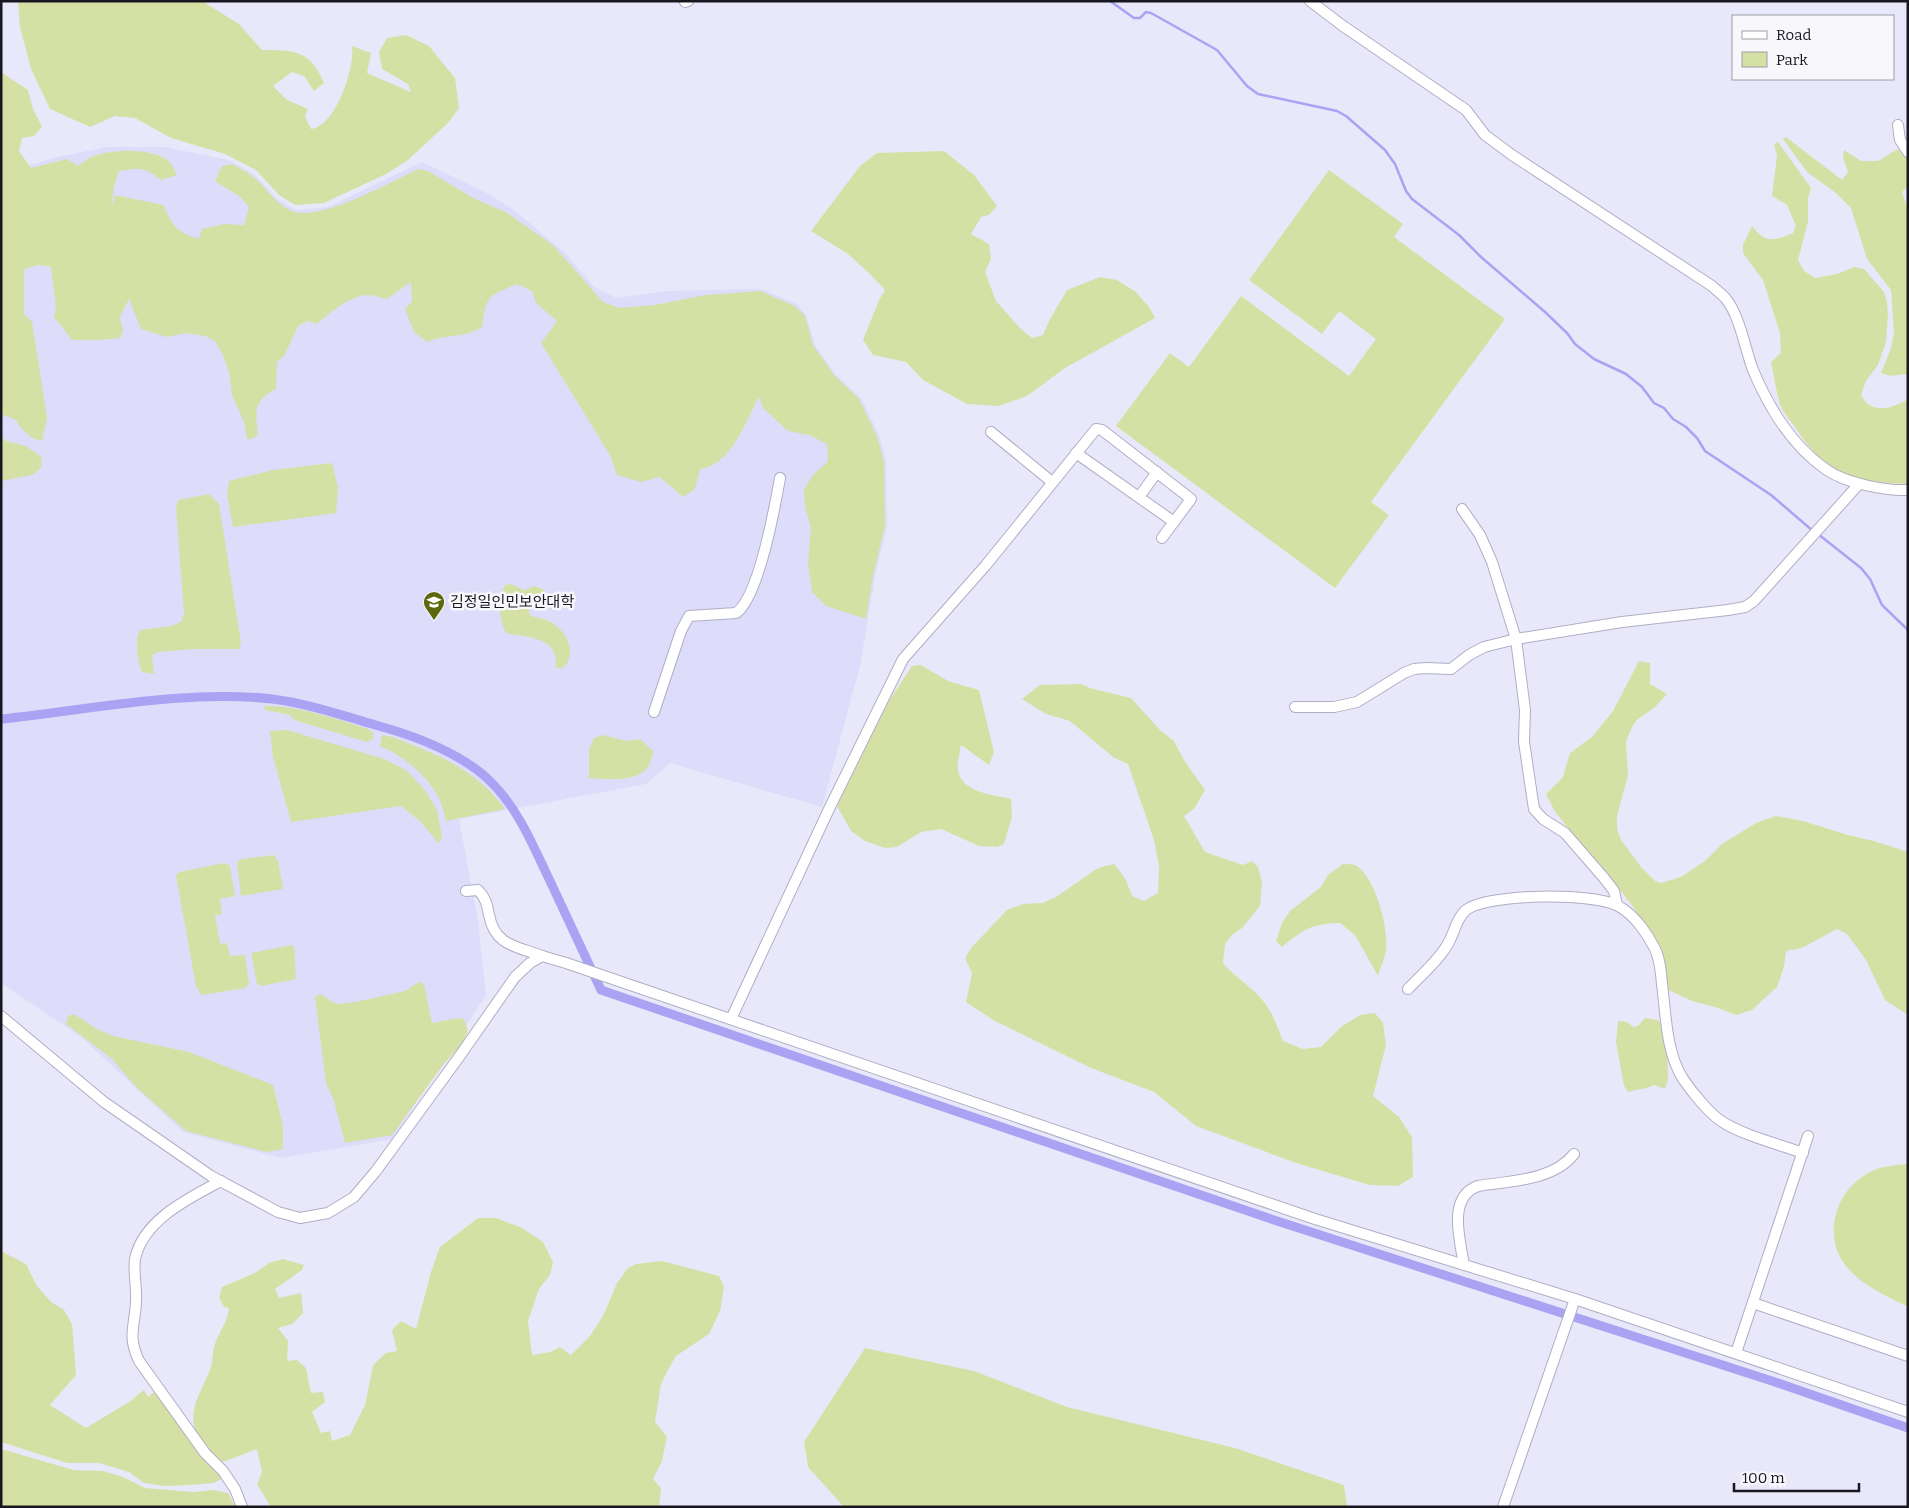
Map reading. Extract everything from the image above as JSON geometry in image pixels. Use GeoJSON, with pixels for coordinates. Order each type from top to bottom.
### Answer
{"type":"FeatureCollection","features":[{"type":"Feature","properties":{"kind":"street"},"geometry":{"type":"LineString","coordinates":[[1310,1],[1343,26],[1466,110],[1485,135],[1512,155],[1712,286],[1726,300],[1736,320],[1753,369],[1767,401],[1789,432],[1828,472],[1865,486],[1908,490]]}},
{"type":"Feature","properties":{"kind":"street"},"geometry":{"type":"LineString","coordinates":[[1898,125],[1900,140],[1908,152]]}},
{"type":"Feature","properties":{"kind":"street"},"geometry":{"type":"LineString","coordinates":[[731,1019],[829,809],[903,659],[986,565],[1096,428],[1102,430],[1191,499],[1162,538]]}},
{"type":"Feature","properties":{"kind":"street"},"geometry":{"type":"LineString","coordinates":[[991,432],[1052,482]]}},
{"type":"Feature","properties":{"kind":"street"},"geometry":{"type":"LineString","coordinates":[[1076,453],[1174,522]]}},
{"type":"Feature","properties":{"kind":"street"},"geometry":{"type":"LineString","coordinates":[[1139,497],[1157,472]]}},
{"type":"Feature","properties":{"kind":"street"},"geometry":{"type":"LineString","coordinates":[[654,712],[681,631],[689,616],[736,613],[747,600],[754,583],[775,510],[780,478]]}},
{"type":"Feature","properties":{"kind":"street"},"geometry":{"type":"LineString","coordinates":[[1296,707],[1334,706],[1357,702],[1404,673],[1414,669],[1451,669],[1469,655],[1484,647],[1516,639],[1622,622],[1744,607],[1754,602],[1859,484]]}},
{"type":"Feature","properties":{"kind":"street"},"geometry":{"type":"LineString","coordinates":[[1462,509],[1480,535],[1492,562],[1516,639],[1526,710],[1524,742],[1534,809],[1542,818],[1565,833],[1604,878],[1614,891],[1617,905]]}},
{"type":"Feature","properties":{"kind":"street"},"geometry":{"type":"LineString","coordinates":[[466,891],[478,890],[485,897],[490,923],[496,935],[506,943],[1315,1219],[1736,1353],[1908,1412]]}},
{"type":"Feature","properties":{"kind":"street"},"geometry":{"type":"LineString","coordinates":[[1408,990],[1445,949],[1464,911],[1474,905],[1491,900],[1558,897],[1585,897],[1617,905],[1628,913],[1644,931],[1655,948],[1660,968],[1674,1064],[1685,1081],[1721,1121],[1802,1153]]}},
{"type":"Feature","properties":{"kind":"street"},"geometry":{"type":"LineString","coordinates":[[1,1016],[104,1102],[221,1180],[278,1212],[300,1218],[328,1213],[354,1197],[376,1171],[454,1065],[515,977],[530,963],[542,956]]}},
{"type":"Feature","properties":{"kind":"street"},"geometry":{"type":"LineString","coordinates":[[1736,1353],[1808,1136]]}},
{"type":"Feature","properties":{"kind":"street"},"geometry":{"type":"LineString","coordinates":[[1464,1265],[1458,1208],[1464,1195],[1478,1186],[1530,1178],[1547,1173],[1564,1164],[1574,1154]]}},
{"type":"Feature","properties":{"kind":"street"},"geometry":{"type":"LineString","coordinates":[[221,1180],[195,1194],[161,1219],[145,1235],[139,1245],[135,1260],[136,1302],[132,1338],[134,1350],[139,1361],[205,1454],[223,1471],[235,1489],[242,1507]]}},
{"type":"Feature","properties":{"kind":"street"},"geometry":{"type":"LineString","coordinates":[[1503,1507],[1574,1302]]}},
{"type":"Feature","properties":{"kind":"street"},"geometry":{"type":"LineString","coordinates":[[1753,1303],[1908,1356]]}},
{"type":"Feature","properties":{"kind":"shaded area","name":"김정일인민보안대학"},"geometry":{"type":"Polygon","coordinates":[[[107,147],[165,147],[229,160],[255,175],[277,199],[296,210],[328,207],[422,162],[483,191],[513,209],[565,253],[594,287],[616,298],[667,291],[761,289],[797,304],[806,315],[815,345],[836,375],[861,398],[879,435],[886,461],[887,526],[875,576],[860,666],[822,807],[670,763],[646,784],[459,819],[478,921],[486,995],[392,1139],[282,1158],[183,1132],[81,1037],[1,983],[1,174],[57,157],[107,147]]]}},
{"type":"Feature","properties":{"kind":"green space"},"geometry":{"type":"Polygon","coordinates":[[[18,1],[202,1],[239,24],[262,50],[300,54],[313,64],[324,83],[314,91],[304,76],[292,72],[273,86],[287,100],[308,109],[305,117],[311,129],[320,125],[328,118],[336,107],[347,81],[352,46],[371,53],[367,73],[411,92],[408,84],[382,69],[379,52],[387,38],[406,35],[429,46],[455,78],[459,108],[448,123],[408,160],[386,174],[324,203],[295,205],[279,195],[256,170],[225,154],[171,138],[135,118],[115,116],[90,127],[50,109],[31,69],[20,27],[18,1]]]}},
{"type":"Feature","properties":{"kind":"green space"},"geometry":{"type":"Polygon","coordinates":[[[1,72],[28,90],[33,109],[42,127],[34,136],[22,138],[19,151],[31,168],[67,159],[78,166],[91,157],[109,152],[142,151],[161,156],[170,162],[177,175],[161,180],[142,169],[119,171],[114,186],[111,210],[115,195],[163,205],[176,228],[185,234],[199,239],[202,229],[224,224],[244,225],[249,207],[240,197],[215,181],[222,166],[232,164],[250,174],[280,204],[292,211],[305,213],[320,211],[355,199],[418,169],[428,171],[475,199],[506,212],[554,246],[603,302],[620,308],[654,305],[706,295],[760,291],[795,306],[805,316],[813,345],[834,375],[859,399],[877,436],[884,462],[885,526],[873,576],[866,619],[826,606],[812,592],[808,565],[811,528],[805,507],[804,489],[813,475],[828,461],[827,444],[809,435],[788,431],[763,408],[759,397],[743,429],[729,451],[711,466],[700,469],[695,489],[683,497],[660,477],[641,482],[617,475],[610,455],[541,343],[557,321],[536,303],[532,291],[517,284],[494,294],[490,298],[485,308],[482,327],[467,334],[434,339],[427,342],[414,332],[405,309],[412,301],[411,282],[387,299],[370,295],[353,298],[316,324],[308,321],[298,326],[284,356],[277,362],[276,389],[263,397],[258,407],[256,419],[258,434],[254,438],[247,439],[244,422],[232,395],[229,372],[223,355],[215,341],[205,336],[186,333],[166,337],[141,329],[129,299],[120,317],[123,331],[120,338],[72,340],[54,317],[56,307],[51,267],[40,265],[24,269],[24,314],[32,322],[47,418],[42,441],[32,438],[21,428],[16,420],[1,414],[1,72]]]}},
{"type":"Feature","properties":{"kind":"green space"},"geometry":{"type":"Polygon","coordinates":[[[1786,137],[1842,180],[1848,172],[1843,157],[1844,150],[1861,161],[1878,161],[1898,149],[1907,156],[1908,186],[1902,192],[1908,210],[1908,376],[1906,374],[1890,376],[1881,373],[1891,348],[1894,332],[1891,290],[1867,259],[1851,208],[1836,193],[1807,172],[1783,139],[1786,137]]]}},
{"type":"Feature","properties":{"kind":"green space"},"geometry":{"type":"Polygon","coordinates":[[[1778,142],[1811,188],[1808,199],[1808,222],[1798,260],[1804,271],[1815,278],[1837,274],[1854,267],[1864,269],[1884,292],[1888,313],[1886,342],[1878,365],[1866,381],[1861,395],[1865,401],[1876,408],[1889,407],[1908,399],[1908,484],[1857,478],[1831,467],[1808,445],[1785,414],[1780,404],[1771,362],[1781,353],[1780,333],[1763,280],[1743,253],[1743,245],[1752,226],[1761,236],[1775,239],[1793,233],[1796,226],[1787,205],[1772,196],[1777,156],[1774,145],[1778,142]]]}},
{"type":"Feature","properties":{"kind":"green space"},"geometry":{"type":"Polygon","coordinates":[[[944,151],[974,175],[997,206],[989,215],[981,217],[971,234],[989,244],[991,259],[985,272],[996,301],[1021,329],[1032,338],[1043,335],[1067,290],[1100,277],[1117,280],[1136,292],[1149,307],[1155,318],[1065,368],[1027,396],[999,406],[967,404],[923,380],[906,362],[873,355],[863,340],[885,290],[848,254],[811,231],[860,166],[877,153],[944,151]]]}},
{"type":"Feature","properties":{"kind":"green space"},"geometry":{"type":"Polygon","coordinates":[[[1329,170],[1403,224],[1394,237],[1505,319],[1371,502],[1389,515],[1335,588],[1116,426],[1170,353],[1189,367],[1241,296],[1349,376],[1376,339],[1339,311],[1322,334],[1249,280],[1329,170]]]}},
{"type":"Feature","properties":{"kind":"green space"},"geometry":{"type":"Polygon","coordinates":[[[1,437],[6,441],[26,446],[42,457],[41,468],[32,475],[1,481],[1,437]]]}},
{"type":"Feature","properties":{"kind":"green space"},"geometry":{"type":"Polygon","coordinates":[[[332,463],[338,488],[336,513],[233,527],[227,495],[229,481],[273,470],[332,463]]]}},
{"type":"Feature","properties":{"kind":"green space"},"geometry":{"type":"Polygon","coordinates":[[[209,494],[219,504],[241,642],[239,649],[195,649],[157,652],[152,656],[154,674],[142,672],[137,645],[140,630],[171,626],[181,622],[184,614],[176,508],[178,500],[209,494]]]}},
{"type":"Feature","properties":{"kind":"green space"},"geometry":{"type":"Polygon","coordinates":[[[511,584],[524,590],[534,586],[544,590],[546,598],[539,606],[528,609],[531,616],[554,624],[567,639],[570,651],[567,663],[563,668],[556,668],[555,654],[546,643],[533,638],[506,633],[500,615],[500,603],[505,585],[511,584]]]}},
{"type":"Feature","properties":{"kind":"green space"},"geometry":{"type":"Polygon","coordinates":[[[1639,661],[1650,663],[1650,684],[1667,694],[1654,708],[1638,719],[1633,725],[1626,741],[1628,775],[1617,816],[1617,829],[1621,840],[1641,867],[1655,881],[1661,883],[1681,877],[1705,861],[1722,844],[1756,823],[1776,816],[1803,821],[1908,852],[1908,1015],[1885,1000],[1866,960],[1847,934],[1837,929],[1802,948],[1786,951],[1784,967],[1777,987],[1752,1010],[1736,1015],[1692,1001],[1666,989],[1647,931],[1634,908],[1609,876],[1580,849],[1554,810],[1546,794],[1563,777],[1570,753],[1593,736],[1613,711],[1639,661]]]}},
{"type":"Feature","properties":{"kind":"green space"},"geometry":{"type":"Polygon","coordinates":[[[921,665],[948,681],[979,690],[994,752],[989,765],[961,745],[958,769],[964,783],[971,788],[987,794],[1011,799],[1012,817],[1004,844],[997,847],[979,846],[941,829],[921,832],[897,847],[885,848],[865,841],[851,831],[837,806],[889,701],[912,666],[921,665]]]}},
{"type":"Feature","properties":{"kind":"green space"},"geometry":{"type":"Polygon","coordinates":[[[1081,684],[1131,698],[1160,730],[1174,741],[1184,760],[1205,790],[1194,809],[1184,816],[1205,852],[1243,865],[1252,861],[1258,867],[1262,882],[1260,906],[1242,928],[1232,935],[1225,944],[1223,963],[1263,1001],[1273,1016],[1283,1041],[1303,1049],[1321,1047],[1341,1027],[1360,1015],[1375,1013],[1383,1023],[1386,1045],[1373,1096],[1399,1117],[1412,1137],[1413,1177],[1398,1186],[1370,1185],[1296,1163],[1196,1126],[1154,1092],[1091,1068],[993,1020],[966,1002],[972,973],[965,958],[972,947],[1007,910],[1023,904],[1043,903],[1056,897],[1098,868],[1114,864],[1125,878],[1132,896],[1144,901],[1158,893],[1159,867],[1154,840],[1128,764],[1113,757],[1070,721],[1046,714],[1022,699],[1040,685],[1081,684]]]}},
{"type":"Feature","properties":{"kind":"green space"},"geometry":{"type":"Polygon","coordinates":[[[264,706],[303,710],[343,721],[368,729],[373,733],[373,739],[367,742],[294,720],[290,715],[265,710],[264,706]]]}},
{"type":"Feature","properties":{"kind":"green space"},"geometry":{"type":"Polygon","coordinates":[[[287,730],[384,759],[406,770],[425,790],[437,810],[442,836],[439,844],[421,822],[401,806],[291,822],[273,757],[270,731],[287,730]]]}},
{"type":"Feature","properties":{"kind":"green space"},"geometry":{"type":"Polygon","coordinates":[[[382,735],[396,738],[431,752],[455,765],[477,779],[505,809],[446,821],[440,801],[434,790],[414,767],[380,746],[382,735]]]}},
{"type":"Feature","properties":{"kind":"green space"},"geometry":{"type":"Polygon","coordinates":[[[603,735],[627,741],[640,739],[654,752],[648,767],[637,776],[629,778],[589,778],[589,750],[594,738],[603,735]]]}},
{"type":"Feature","properties":{"kind":"green space"},"geometry":{"type":"Polygon","coordinates":[[[274,855],[278,861],[283,889],[241,896],[237,862],[242,859],[274,855]]]}},
{"type":"Feature","properties":{"kind":"green space"},"geometry":{"type":"Polygon","coordinates":[[[224,863],[230,866],[235,896],[220,899],[222,914],[215,915],[220,944],[227,943],[230,956],[245,955],[249,984],[245,988],[201,995],[196,986],[176,875],[179,872],[224,863]]]}},
{"type":"Feature","properties":{"kind":"green space"},"geometry":{"type":"Polygon","coordinates":[[[1343,864],[1355,865],[1362,871],[1369,880],[1379,903],[1386,941],[1385,953],[1378,976],[1355,935],[1340,923],[1315,926],[1296,936],[1282,947],[1276,941],[1282,923],[1290,911],[1321,887],[1328,875],[1343,864]]]}},
{"type":"Feature","properties":{"kind":"green space"},"geometry":{"type":"Polygon","coordinates":[[[292,945],[294,947],[296,979],[261,986],[257,984],[251,953],[292,945]]]}},
{"type":"Feature","properties":{"kind":"green space"},"geometry":{"type":"Polygon","coordinates":[[[419,982],[424,984],[432,1023],[458,1018],[464,1019],[468,1031],[462,1044],[443,1065],[392,1135],[345,1143],[334,1101],[326,1083],[315,997],[320,994],[336,1004],[356,1002],[405,991],[419,982]]]}},
{"type":"Feature","properties":{"kind":"green space"},"geometry":{"type":"Polygon","coordinates":[[[74,1014],[95,1028],[113,1036],[189,1052],[273,1085],[283,1126],[283,1149],[267,1152],[186,1131],[136,1087],[111,1058],[66,1024],[68,1016],[74,1014]]]}},
{"type":"Feature","properties":{"kind":"green space"},"geometry":{"type":"Polygon","coordinates":[[[1645,1018],[1658,1020],[1667,1034],[1668,1079],[1665,1089],[1654,1085],[1628,1092],[1624,1086],[1616,1042],[1618,1021],[1627,1022],[1633,1027],[1638,1026],[1645,1018]]]}},
{"type":"Feature","properties":{"kind":"green space"},"geometry":{"type":"Polygon","coordinates":[[[1908,1164],[1908,1307],[1870,1287],[1853,1274],[1840,1257],[1835,1245],[1834,1233],[1838,1208],[1850,1187],[1859,1179],[1879,1168],[1908,1164]]]}},
{"type":"Feature","properties":{"kind":"green space"},"geometry":{"type":"Polygon","coordinates":[[[478,1218],[496,1218],[522,1228],[543,1242],[553,1262],[550,1275],[539,1289],[528,1321],[532,1355],[550,1352],[560,1347],[571,1355],[590,1336],[603,1316],[617,1283],[628,1268],[636,1264],[662,1261],[719,1276],[724,1287],[720,1311],[709,1334],[676,1356],[661,1384],[655,1422],[667,1437],[662,1461],[653,1479],[661,1488],[659,1507],[271,1507],[257,1484],[262,1472],[257,1449],[223,1462],[208,1452],[196,1432],[193,1414],[211,1367],[215,1344],[228,1313],[229,1308],[224,1307],[219,1298],[222,1287],[255,1273],[269,1263],[283,1259],[304,1265],[302,1270],[275,1289],[279,1298],[301,1293],[303,1313],[292,1324],[278,1328],[288,1341],[287,1361],[297,1360],[306,1368],[311,1393],[323,1392],[325,1402],[312,1412],[321,1433],[330,1431],[332,1441],[350,1435],[365,1405],[373,1365],[386,1353],[397,1351],[392,1330],[401,1321],[416,1329],[431,1272],[440,1247],[478,1218]]]}},
{"type":"Feature","properties":{"kind":"green space"},"geometry":{"type":"Polygon","coordinates":[[[1,1251],[26,1264],[37,1286],[51,1302],[64,1310],[72,1324],[76,1375],[50,1405],[86,1428],[129,1402],[144,1390],[148,1397],[154,1392],[219,1472],[221,1479],[214,1483],[189,1485],[165,1486],[144,1483],[129,1472],[99,1463],[67,1463],[1,1442],[1,1251]]]}},
{"type":"Feature","properties":{"kind":"green space"},"geometry":{"type":"Polygon","coordinates":[[[865,1348],[974,1371],[1067,1407],[1235,1448],[1344,1485],[1347,1507],[844,1507],[808,1467],[804,1442],[865,1348]]]}},
{"type":"Feature","properties":{"kind":"green space"},"geometry":{"type":"Polygon","coordinates":[[[1,1449],[74,1470],[103,1471],[123,1477],[145,1488],[193,1492],[213,1490],[228,1493],[235,1507],[1,1507],[1,1449]]]}},
{"type":"Feature","properties":{"kind":"waterway"},"geometry":{"type":"LineString","coordinates":[[1110,1],[1134,18],[1140,18],[1146,12],[1151,13],[1217,50],[1247,86],[1258,94],[1337,111],[1346,116],[1385,150],[1395,164],[1406,191],[1412,199],[1459,235],[1481,257],[1545,312],[1567,333],[1575,344],[1594,359],[1626,374],[1642,387],[1654,403],[1664,408],[1673,419],[1686,427],[1697,438],[1705,451],[1771,495],[1813,531]]}},
{"type":"Feature","properties":{"kind":"waterway"},"geometry":{"type":"LineString","coordinates":[[1818,534],[1861,568],[1870,579],[1882,605],[1908,630]]}},
{"type":"Feature","properties":{"kind":"waterway"},"geometry":{"type":"LineString","coordinates":[[1,719],[137,702],[206,697],[239,697],[272,699],[298,704],[408,735],[454,755],[481,773],[502,794],[518,817],[532,843],[601,990],[1274,1220],[1772,1381],[1908,1428]]}},
{"type":"Feature","properties":{"kind":"place","name":"김정일인민보안대학"},"geometry":{"type":"Point","coordinates":[434,621]}}]}
